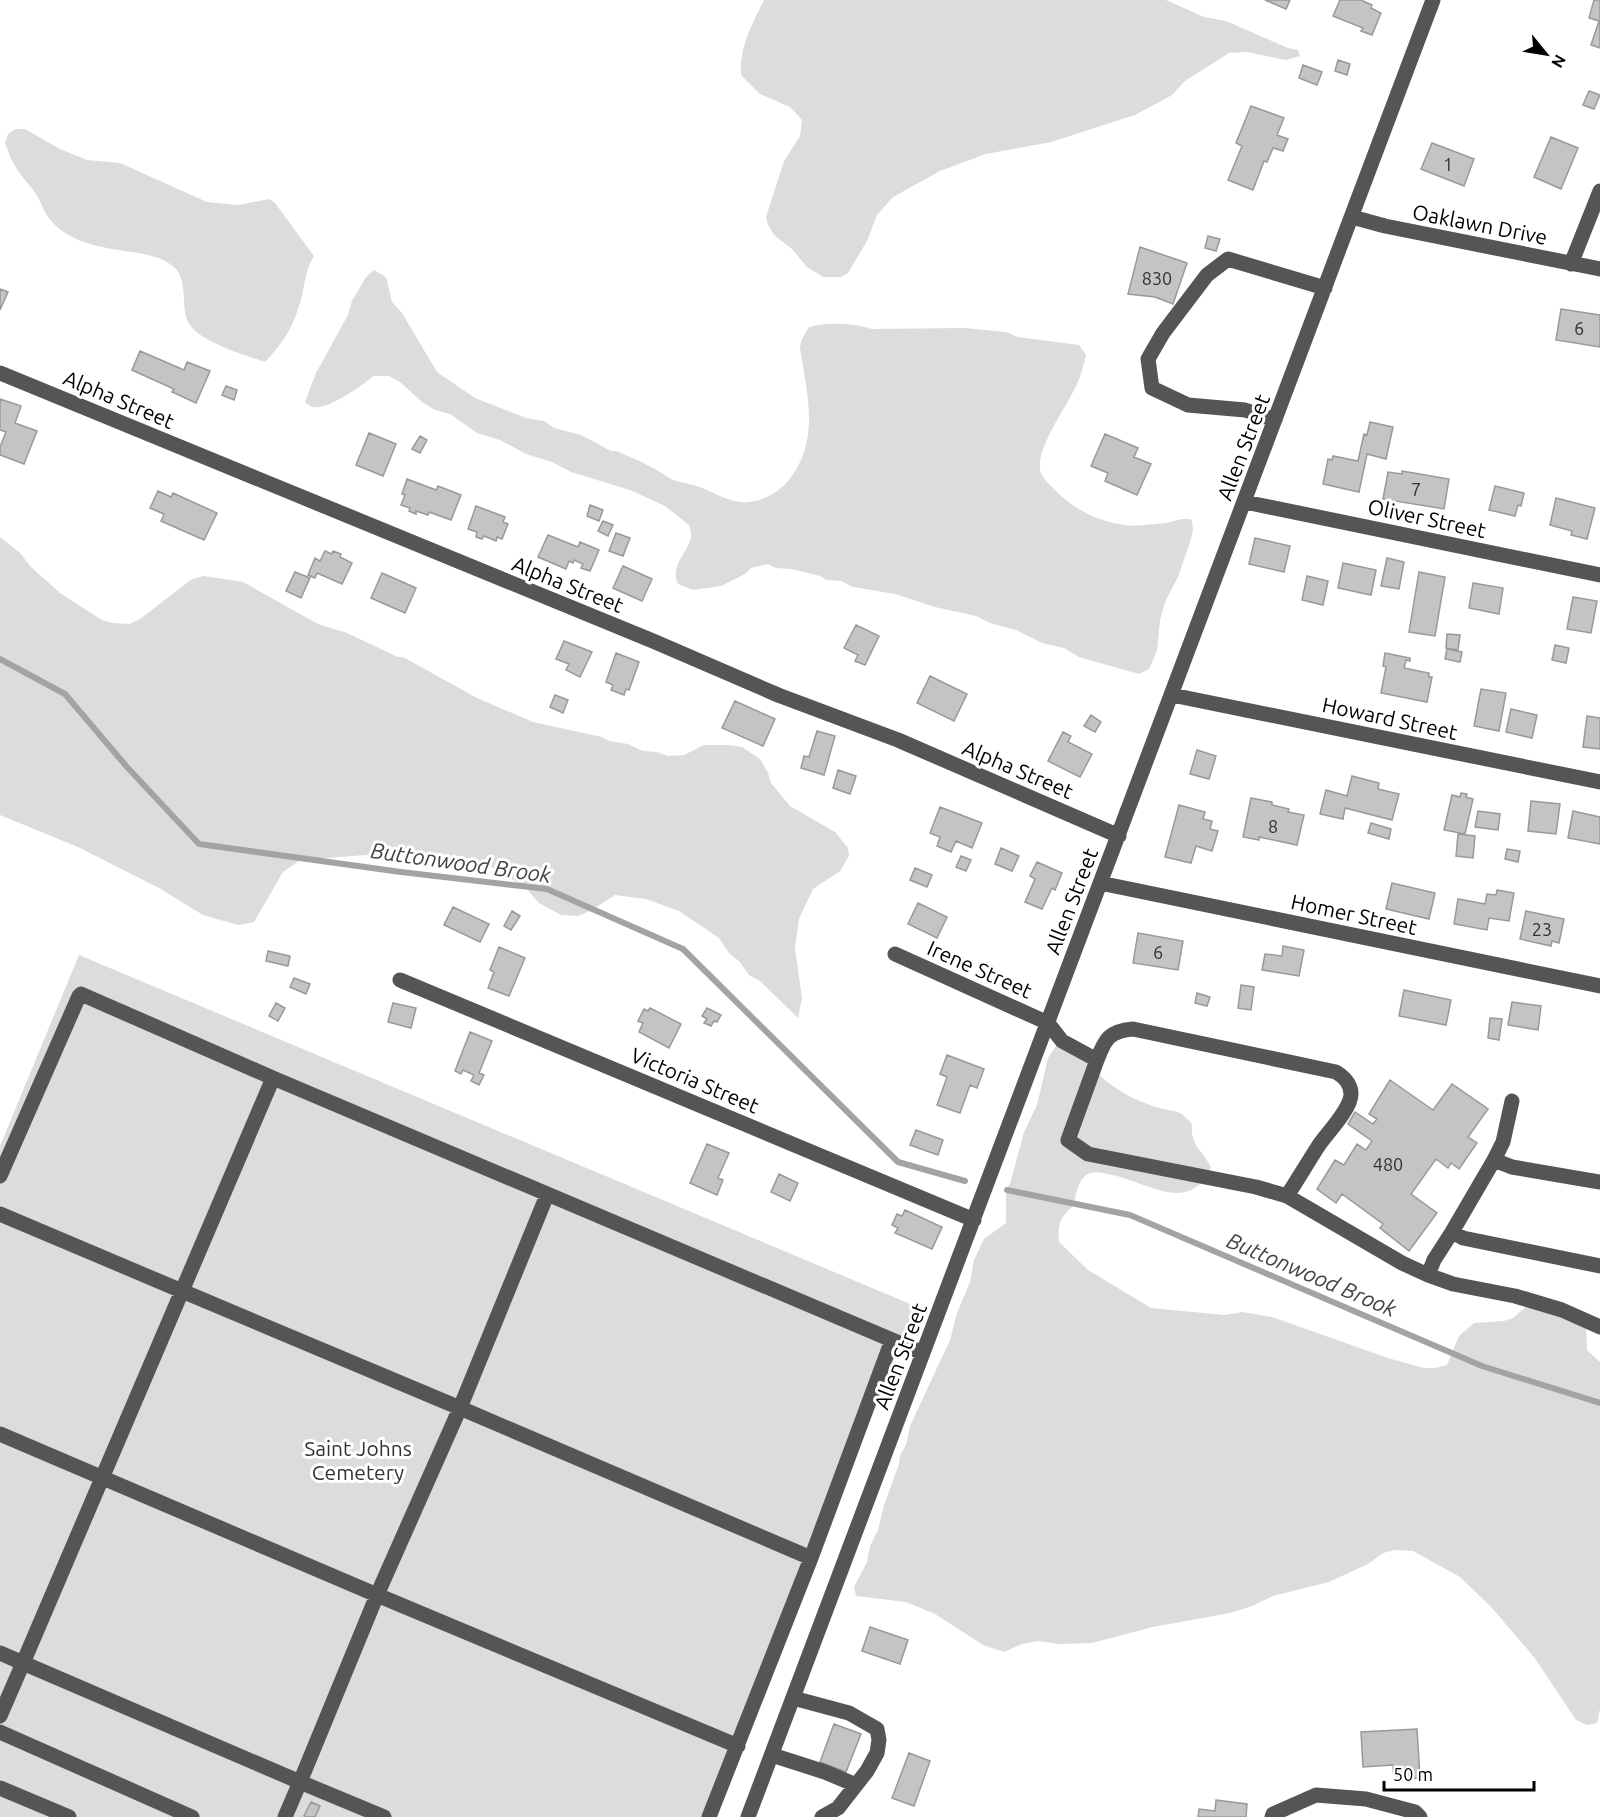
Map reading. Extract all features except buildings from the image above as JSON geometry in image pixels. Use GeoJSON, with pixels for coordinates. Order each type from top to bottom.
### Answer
{"type":"FeatureCollection","features":[{"type":"Feature","properties":{"kind":"street","name":"Allen Street"},"geometry":{"type":"LineString","coordinates":[[752,1816],[772,1755],[1433,0]]}},
{"type":"Feature","properties":{"kind":"street"},"geometry":{"type":"LineString","coordinates":[[1571,264],[1600,191]]}},
{"type":"Feature","properties":{"kind":"street","name":"Oaklawn Drive"},"geometry":{"type":"LineString","coordinates":[[1352,217],[1385,226],[1600,269]]}},
{"type":"Feature","properties":{"kind":"street"},"geometry":{"type":"LineString","coordinates":[[1275,420],[1245,410],[1188,405],[1152,388],[1148,359],[1163,333],[1207,275],[1228,259],[1324,288]]}},
{"type":"Feature","properties":{"kind":"street","name":"Alpha Street"},"geometry":{"type":"LineString","coordinates":[[0,373],[653,641],[777,695],[898,740],[1119,836]]}},
{"type":"Feature","properties":{"kind":"street","name":"Oliver Street"},"geometry":{"type":"LineString","coordinates":[[1245,502],[1600,575]]}},
{"type":"Feature","properties":{"kind":"street","name":"Howard Street"},"geometry":{"type":"LineString","coordinates":[[1172,695],[1600,782]]}},
{"type":"Feature","properties":{"kind":"street","name":"Homer Street"},"geometry":{"type":"LineString","coordinates":[[1100,883],[1600,986]]}},
{"type":"Feature","properties":{"kind":"street","name":"Irene Street"},"geometry":{"type":"LineString","coordinates":[[895,954],[1048,1023]]}},
{"type":"Feature","properties":{"kind":"street","name":"Victoria Street"},"geometry":{"type":"LineString","coordinates":[[400,980],[974,1220]]}},
{"type":"Feature","properties":{"kind":"street"},"geometry":{"type":"LineString","coordinates":[[0,1176],[81,994],[547,1195],[923,1353]]}},
{"type":"Feature","properties":{"kind":"street"},"geometry":{"type":"LineString","coordinates":[[1048,1023],[1062,1041],[1097,1060]]}},
{"type":"Feature","properties":{"kind":"street"},"geometry":{"type":"LineString","coordinates":[[1287,1196],[1352,1096],[1350,1086],[1344,1077],[1336,1072],[1133,1029],[1120,1030],[1105,1041],[1068,1140],[1088,1154],[1256,1186],[1287,1196],[1402,1263],[1428,1275],[1453,1284],[1524,1299],[1562,1310],[1600,1327]]}},
{"type":"Feature","properties":{"kind":"street"},"geometry":{"type":"LineString","coordinates":[[0,1716],[273,1078]]}},
{"type":"Feature","properties":{"kind":"street"},"geometry":{"type":"LineString","coordinates":[[1428,1275],[1434,1260],[1503,1142],[1512,1101]]}},
{"type":"Feature","properties":{"kind":"street"},"geometry":{"type":"LineString","coordinates":[[1494,1160],[1512,1167],[1600,1182]]}},
{"type":"Feature","properties":{"kind":"street"},"geometry":{"type":"LineString","coordinates":[[285,1817],[377,1595],[460,1408],[547,1195]]}},
{"type":"Feature","properties":{"kind":"street"},"geometry":{"type":"LineString","coordinates":[[0,1214],[811,1558]]}},
{"type":"Feature","properties":{"kind":"street"},"geometry":{"type":"LineString","coordinates":[[1452,1232],[1463,1238],[1600,1266]]}},
{"type":"Feature","properties":{"kind":"street"},"geometry":{"type":"LineString","coordinates":[[709,1817],[811,1558],[892,1340]]}},
{"type":"Feature","properties":{"kind":"street"},"geometry":{"type":"LineString","coordinates":[[0,1434],[738,1746]]}},
{"type":"Feature","properties":{"kind":"street"},"geometry":{"type":"LineString","coordinates":[[0,1653],[384,1817]]}},
{"type":"Feature","properties":{"kind":"street"},"geometry":{"type":"LineString","coordinates":[[794,1698],[849,1713],[877,1730],[879,1740],[877,1753],[867,1771],[838,1808],[822,1817]]}},
{"type":"Feature","properties":{"kind":"street"},"geometry":{"type":"LineString","coordinates":[[0,1732],[192,1817]]}},
{"type":"Feature","properties":{"kind":"street"},"geometry":{"type":"LineString","coordinates":[[772,1755],[825,1772],[856,1785]]}},
{"type":"Feature","properties":{"kind":"street"},"geometry":{"type":"LineString","coordinates":[[0,1788],[69,1817]]}},
{"type":"Feature","properties":{"kind":"street"},"geometry":{"type":"LineString","coordinates":[[1272,1817],[1273,1814],[1316,1795],[1366,1799],[1415,1812],[1420,1817]]}},
{"type":"Feature","properties":{"kind":"green space"},"geometry":{"type":"Polygon","coordinates":[[[764,0],[1166,0],[1204,17],[1226,21],[1288,48],[1298,50],[1300,56],[1286,60],[1247,52],[1229,53],[1185,81],[1172,95],[1135,115],[1051,142],[986,154],[940,171],[893,197],[877,215],[867,241],[848,273],[841,277],[823,277],[807,267],[792,249],[775,236],[766,217],[784,161],[800,136],[802,120],[790,107],[760,94],[741,75],[744,46],[764,0]]]}},
{"type":"Feature","properties":{"kind":"green space"},"geometry":{"type":"Polygon","coordinates":[[[15,129],[25,129],[60,149],[87,160],[120,163],[207,202],[238,205],[269,199],[275,203],[314,256],[308,268],[293,323],[282,342],[265,362],[210,341],[192,328],[185,314],[181,279],[174,267],[168,263],[147,255],[89,244],[55,225],[10,157],[5,143],[8,134],[15,129]]]}},
{"type":"Feature","properties":{"kind":"green space"},"geometry":{"type":"Polygon","coordinates":[[[374,270],[386,277],[392,302],[402,313],[437,372],[475,398],[526,418],[544,421],[554,428],[581,435],[611,451],[641,462],[673,480],[742,502],[759,500],[780,489],[788,481],[805,450],[809,417],[800,348],[801,341],[809,327],[840,324],[872,329],[965,328],[1006,332],[1018,337],[1079,345],[1086,355],[1083,367],[1076,386],[1046,441],[1040,464],[1042,476],[1073,505],[1106,521],[1134,526],[1182,519],[1192,520],[1193,530],[1190,542],[1178,577],[1165,602],[1160,620],[1157,651],[1149,669],[1139,674],[1079,657],[1064,648],[1042,643],[1016,630],[990,623],[976,616],[935,607],[895,594],[853,587],[841,581],[827,580],[791,569],[776,568],[768,564],[751,568],[745,574],[721,586],[693,590],[678,584],[676,577],[678,565],[691,536],[689,525],[665,506],[630,490],[571,472],[552,462],[526,454],[500,440],[477,433],[450,414],[435,410],[422,402],[400,382],[389,376],[373,376],[336,401],[319,407],[311,406],[305,402],[316,373],[348,315],[352,301],[366,277],[374,270]]]}},
{"type":"Feature","properties":{"kind":"green space"},"geometry":{"type":"Polygon","coordinates":[[[0,537],[20,553],[31,567],[60,593],[102,620],[130,624],[140,619],[192,579],[204,576],[243,582],[318,624],[347,633],[398,657],[403,657],[477,698],[533,722],[602,737],[643,751],[668,756],[684,755],[704,745],[742,747],[760,759],[771,783],[790,806],[835,832],[848,848],[849,856],[840,871],[813,889],[799,919],[795,948],[802,998],[798,1018],[760,981],[749,975],[719,938],[679,911],[646,899],[615,895],[578,916],[561,915],[539,903],[525,887],[491,867],[430,857],[379,854],[300,860],[283,872],[254,922],[238,925],[203,915],[159,888],[78,847],[0,815],[0,537]]]}},
{"type":"Feature","properties":{"kind":"green space","name":"Saint Johns Cemetery"},"geometry":{"type":"Polygon","coordinates":[[[79,955],[915,1306],[714,1817],[0,1817],[0,1146],[79,955]]]}},
{"type":"Feature","properties":{"kind":"green space"},"geometry":{"type":"Polygon","coordinates":[[[1063,1036],[1093,1069],[1118,1090],[1145,1103],[1176,1111],[1187,1119],[1192,1124],[1195,1143],[1211,1167],[1202,1182],[1191,1190],[1179,1193],[1165,1192],[1122,1177],[1090,1173],[1080,1182],[1071,1209],[1060,1222],[1059,1242],[1088,1270],[1151,1308],[1225,1315],[1242,1312],[1272,1317],[1388,1358],[1424,1368],[1447,1365],[1459,1336],[1474,1323],[1504,1321],[1513,1318],[1528,1305],[1586,1325],[1587,1350],[1600,1362],[1600,1709],[1597,1723],[1587,1725],[1576,1720],[1534,1657],[1492,1608],[1460,1577],[1413,1551],[1395,1550],[1383,1553],[1368,1564],[1329,1582],[1273,1596],[1230,1613],[1153,1627],[1092,1643],[1060,1644],[1038,1641],[1022,1644],[1004,1652],[983,1645],[935,1614],[906,1602],[856,1596],[854,1587],[867,1562],[870,1546],[878,1530],[910,1426],[950,1340],[957,1313],[970,1282],[974,1260],[984,1239],[1006,1223],[1006,1190],[1010,1184],[1024,1132],[1037,1105],[1048,1058],[1063,1036]]]}},
{"type":"Feature","properties":{"kind":"waterway","name":"Buttonwood Brook"},"geometry":{"type":"LineString","coordinates":[[0,659],[65,694],[127,767],[199,844],[401,872],[547,889],[683,949],[898,1162],[965,1181]]}},
{"type":"Feature","properties":{"kind":"waterway","name":"Buttonwood Brook"},"geometry":{"type":"LineString","coordinates":[[1007,1190],[1130,1215],[1482,1366],[1600,1403]]}}]}
